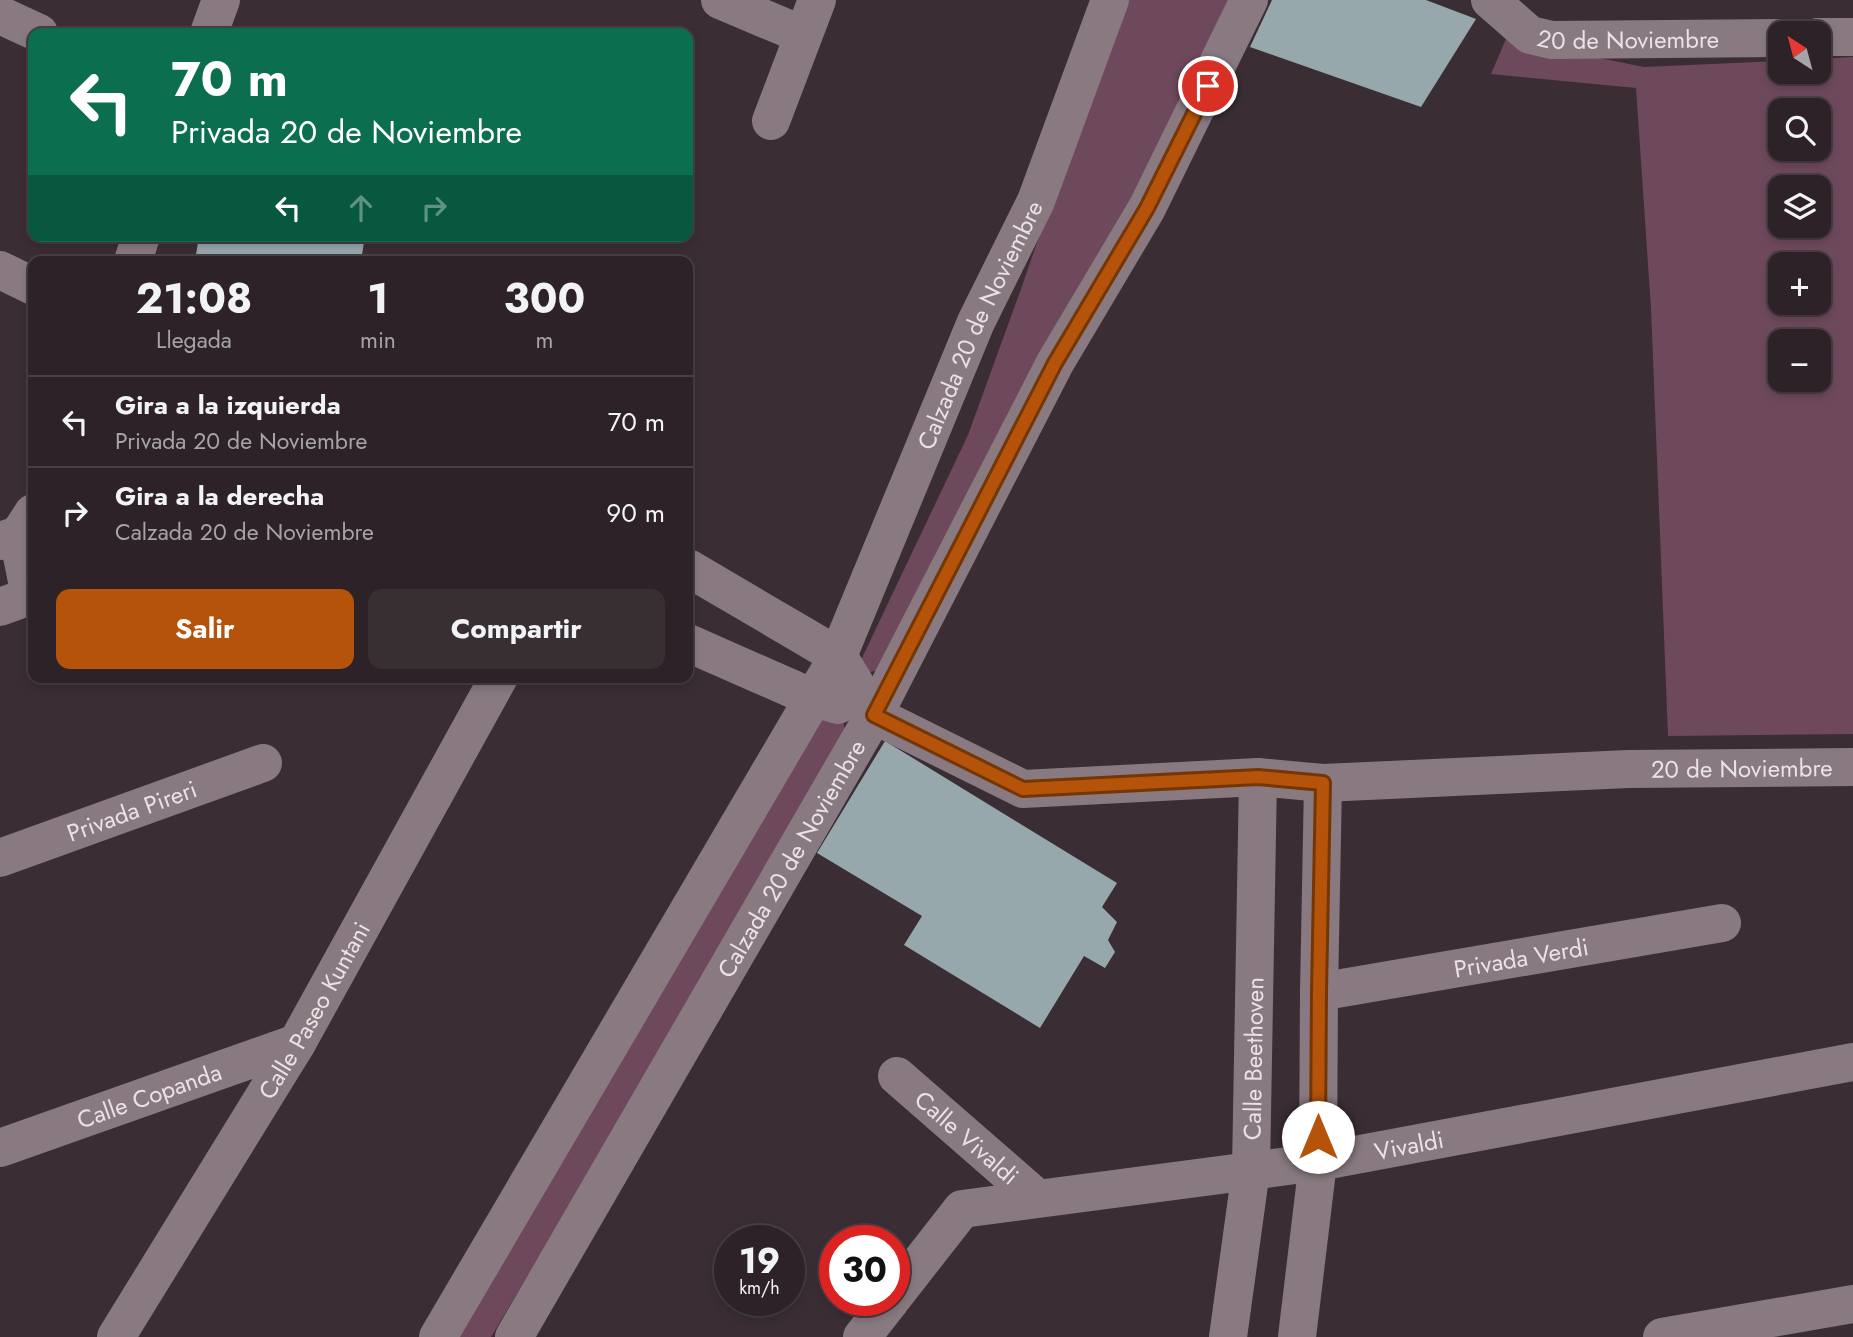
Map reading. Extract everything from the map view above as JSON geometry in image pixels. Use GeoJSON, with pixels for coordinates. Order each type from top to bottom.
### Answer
{"type":"FeatureCollection","features":[{"type":"Feature","properties":{"kind":"street"},"geometry":{"type":"LineString","coordinates":[[211,28],[221,0]]}},
{"type":"Feature","properties":{"kind":"street"},"geometry":{"type":"LineString","coordinates":[[720,0],[803,35]]}},
{"type":"Feature","properties":{"kind":"street"},"geometry":{"type":"LineString","coordinates":[[771,121],[817,0]]}},
{"type":"Feature","properties":{"kind":"street","name":"Calzada 20 de Noviembre"},"geometry":{"type":"LineString","coordinates":[[438,1337],[838,656],[976,322],[1036,201],[1110,0]]}},
{"type":"Feature","properties":{"kind":"street","name":"Calzada 20 de Noviembre"},"geometry":{"type":"LineString","coordinates":[[514,1337],[874,715],[1055,363],[1147,208],[1249,0]]}},
{"type":"Feature","properties":{"kind":"street","name":"20 de Noviembre"},"geometry":{"type":"LineString","coordinates":[[1490,0],[1530,35],[1552,40],[1768,38]]}},
{"type":"Feature","properties":{"kind":"street"},"geometry":{"type":"LineString","coordinates":[[0,15],[28,28]]}},
{"type":"Feature","properties":{"kind":"street"},"geometry":{"type":"LineString","coordinates":[[1831,37],[1853,37]]}},
{"type":"Feature","properties":{"kind":"street"},"geometry":{"type":"LineString","coordinates":[[0,270],[28,284]]}},
{"type":"Feature","properties":{"kind":"street"},"geometry":{"type":"LineString","coordinates":[[17,529],[21,599]]}},
{"type":"Feature","properties":{"kind":"street"},"geometry":{"type":"LineString","coordinates":[[693,571],[838,656],[874,715]]}},
{"type":"Feature","properties":{"kind":"street","name":"20 de Noviembre"},"geometry":{"type":"LineString","coordinates":[[693,645],[813,698],[874,715],[1023,789],[1258,777],[1323,783],[1628,769],[1853,766]]}},
{"type":"Feature","properties":{"kind":"street","name":"Calle Paseo Kuntani"},"geometry":{"type":"LineString","coordinates":[[116,1337],[296,1043],[496,683]]}},
{"type":"Feature","properties":{"kind":"street","name":"Privada Pireri"},"geometry":{"type":"LineString","coordinates":[[0,858],[263,764]]}},
{"type":"Feature","properties":{"kind":"street","name":"Calle Beethoven"},"geometry":{"type":"LineString","coordinates":[[1228,1337],[1251,1170],[1258,777]]}},
{"type":"Feature","properties":{"kind":"street"},"geometry":{"type":"LineString","coordinates":[[1297,1337],[1318,1162],[1323,783]]}},
{"type":"Feature","properties":{"kind":"street","name":"Privada Verdi"},"geometry":{"type":"LineString","coordinates":[[1319,992],[1722,923]]}},
{"type":"Feature","properties":{"kind":"street","name":"Calle Copanda"},"geometry":{"type":"LineString","coordinates":[[0,1148],[296,1043]]}},
{"type":"Feature","properties":{"kind":"street","name":"Vivaldi"},"geometry":{"type":"LineString","coordinates":[[910,1276],[962,1209],[1318,1162],[1853,1062]]}},
{"type":"Feature","properties":{"kind":"street","name":"Calle Vivaldi"},"geometry":{"type":"LineString","coordinates":[[897,1076],[1037,1198]]}},
{"type":"Feature","properties":{"kind":"street"},"geometry":{"type":"LineString","coordinates":[[1662,1337],[1853,1304]]}},
{"type":"Feature","properties":{"kind":"street"},"geometry":{"type":"LineString","coordinates":[[862,1337],[878,1316]]}},
{"type":"Feature","properties":{"kind":"shaded area"},"geometry":{"type":"Polygon","coordinates":[[[1125,0],[1235,0],[890,668],[870,672],[861,660],[968,435],[1081,115],[1125,0]]]}},
{"type":"Feature","properties":{"kind":"shaded area"},"geometry":{"type":"Polygon","coordinates":[[[1506,39],[1644,67],[1768,62],[1768,84],[1831,84],[1831,58],[1853,57],[1853,734],[1668,736],[1651,308],[1636,88],[1491,74],[1506,39]]]}},
{"type":"Feature","properties":{"kind":"shaded area"},"geometry":{"type":"Polygon","coordinates":[[[842,719],[848,739],[491,1337],[454,1337],[820,720],[842,719]]]}},
{"type":"Feature","properties":{"kind":"building"},"geometry":{"type":"Polygon","coordinates":[[[1272,0],[1426,0],[1476,19],[1421,107],[1250,47],[1272,0]]]}},
{"type":"Feature","properties":{"kind":"building"},"geometry":{"type":"Polygon","coordinates":[[[198,242],[364,242],[362,256],[196,256],[198,242]]]}},
{"type":"Feature","properties":{"kind":"building"},"geometry":{"type":"Polygon","coordinates":[[[885,741],[1117,883],[1102,907],[1117,922],[1108,940],[1115,952],[1105,968],[1084,956],[1040,1028],[904,945],[922,916],[817,853],[885,741]]]}},
{"type":"Feature","properties":{"kind":"route"},"geometry":{"type":"LineString","coordinates":[[1208,86],[1147,208],[1055,363],[874,715],[1023,789],[1258,777],[1323,783],[1318,1137]]}}]}
